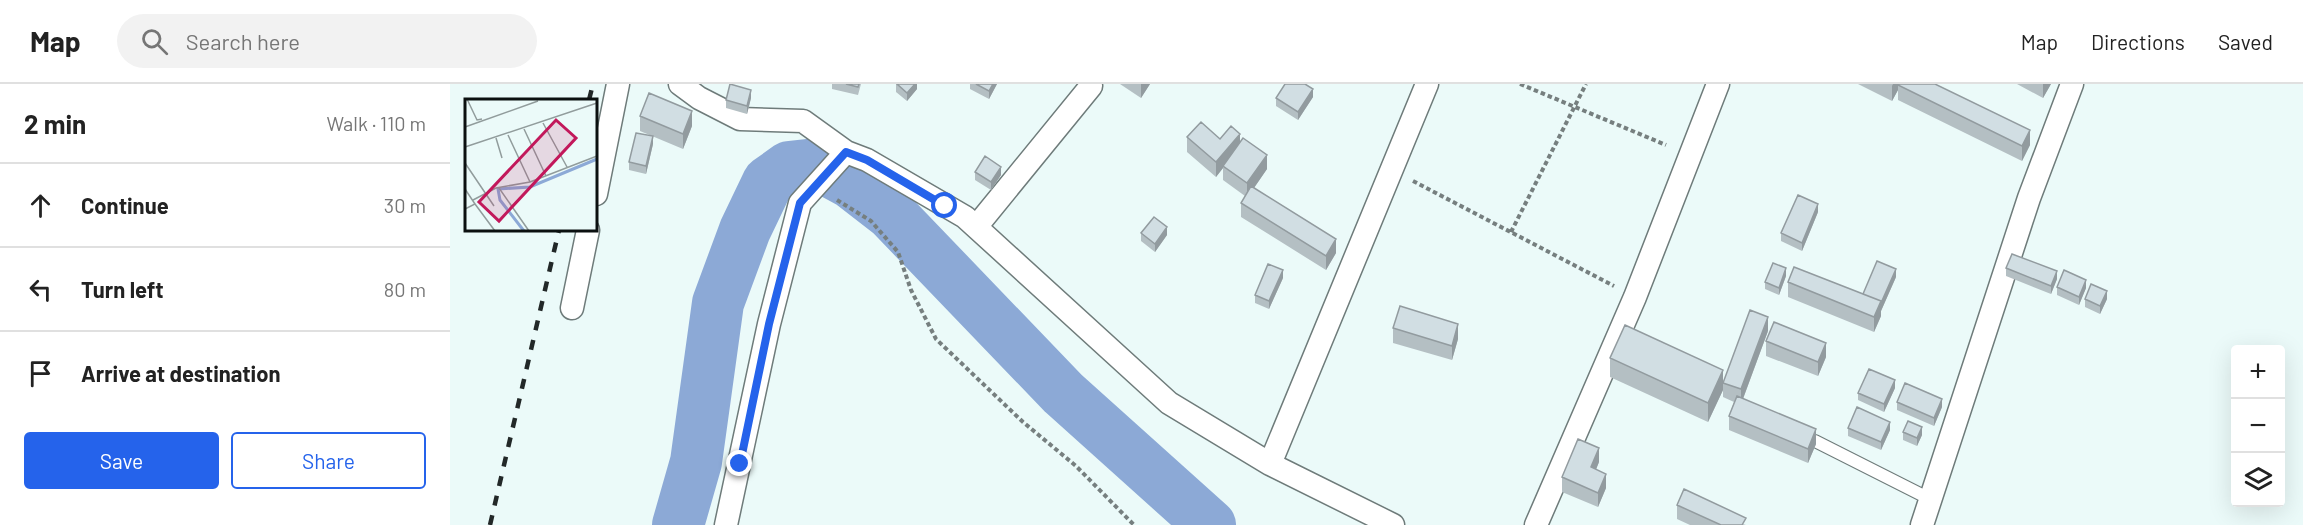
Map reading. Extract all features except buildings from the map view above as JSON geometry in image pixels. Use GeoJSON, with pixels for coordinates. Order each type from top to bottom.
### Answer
{"type":"FeatureCollection","features":[{"type":"Feature","properties":{"kind":"street"},"geometry":{"type":"LineString","coordinates":[[597,189],[618,84]]}},
{"type":"Feature","properties":{"kind":"street"},"geometry":{"type":"LineString","coordinates":[[680,84],[699,98],[740,119],[803,121],[844,155],[867,160],[965,217],[1169,403],[1270,464],[1393,525]]}},
{"type":"Feature","properties":{"kind":"street"},"geometry":{"type":"LineString","coordinates":[[1270,464],[1427,84]]}},
{"type":"Feature","properties":{"kind":"street"},"geometry":{"type":"LineString","coordinates":[[1536,525],[1635,297],[1718,84]]}},
{"type":"Feature","properties":{"kind":"street"},"geometry":{"type":"LineString","coordinates":[[1922,525],[2029,198],[2072,84]]}},
{"type":"Feature","properties":{"kind":"street"},"geometry":{"type":"LineString","coordinates":[[976,227],[1090,86]]}},
{"type":"Feature","properties":{"kind":"street"},"geometry":{"type":"LineString","coordinates":[[726,525],[769,324],[800,203],[844,155]]}},
{"type":"Feature","properties":{"kind":"street"},"geometry":{"type":"LineString","coordinates":[[572,308],[588,231]]}},
{"type":"Feature","properties":{"kind":"lane"},"geometry":{"type":"LineString","coordinates":[[1815,441],[1930,499]]}},
{"type":"Feature","properties":{"kind":"path"},"geometry":{"type":"LineString","coordinates":[[1520,84],[1690,155]]}},
{"type":"Feature","properties":{"kind":"path"},"geometry":{"type":"LineString","coordinates":[[1511,232],[1586,84]]}},
{"type":"Feature","properties":{"kind":"path"},"geometry":{"type":"LineString","coordinates":[[1391,170],[1635,297]]}},
{"type":"Feature","properties":{"kind":"path"},"geometry":{"type":"LineString","coordinates":[[818,183],[871,220],[898,252],[911,290],[936,339],[1023,422],[1076,466],[1134,525]]}},
{"type":"Feature","properties":{"kind":"waterway"},"geometry":{"type":"LineString","coordinates":[[678,525],[696,462],[718,303],[745,230],[768,182],[789,167],[816,164],[851,183],[891,214],[1063,393],[1210,525]]}},
{"type":"Feature","properties":{"kind":"railway"},"geometry":{"type":"LineString","coordinates":[[589,99],[593,84]]}},
{"type":"Feature","properties":{"kind":"railway"},"geometry":{"type":"LineString","coordinates":[[490,525],[559,231]]}},
{"type":"Feature","properties":{"kind":"route"},"geometry":{"type":"LineString","coordinates":[[740,464],[769,324],[800,203],[807,193],[846,152],[867,160],[945,206]]}}]}
